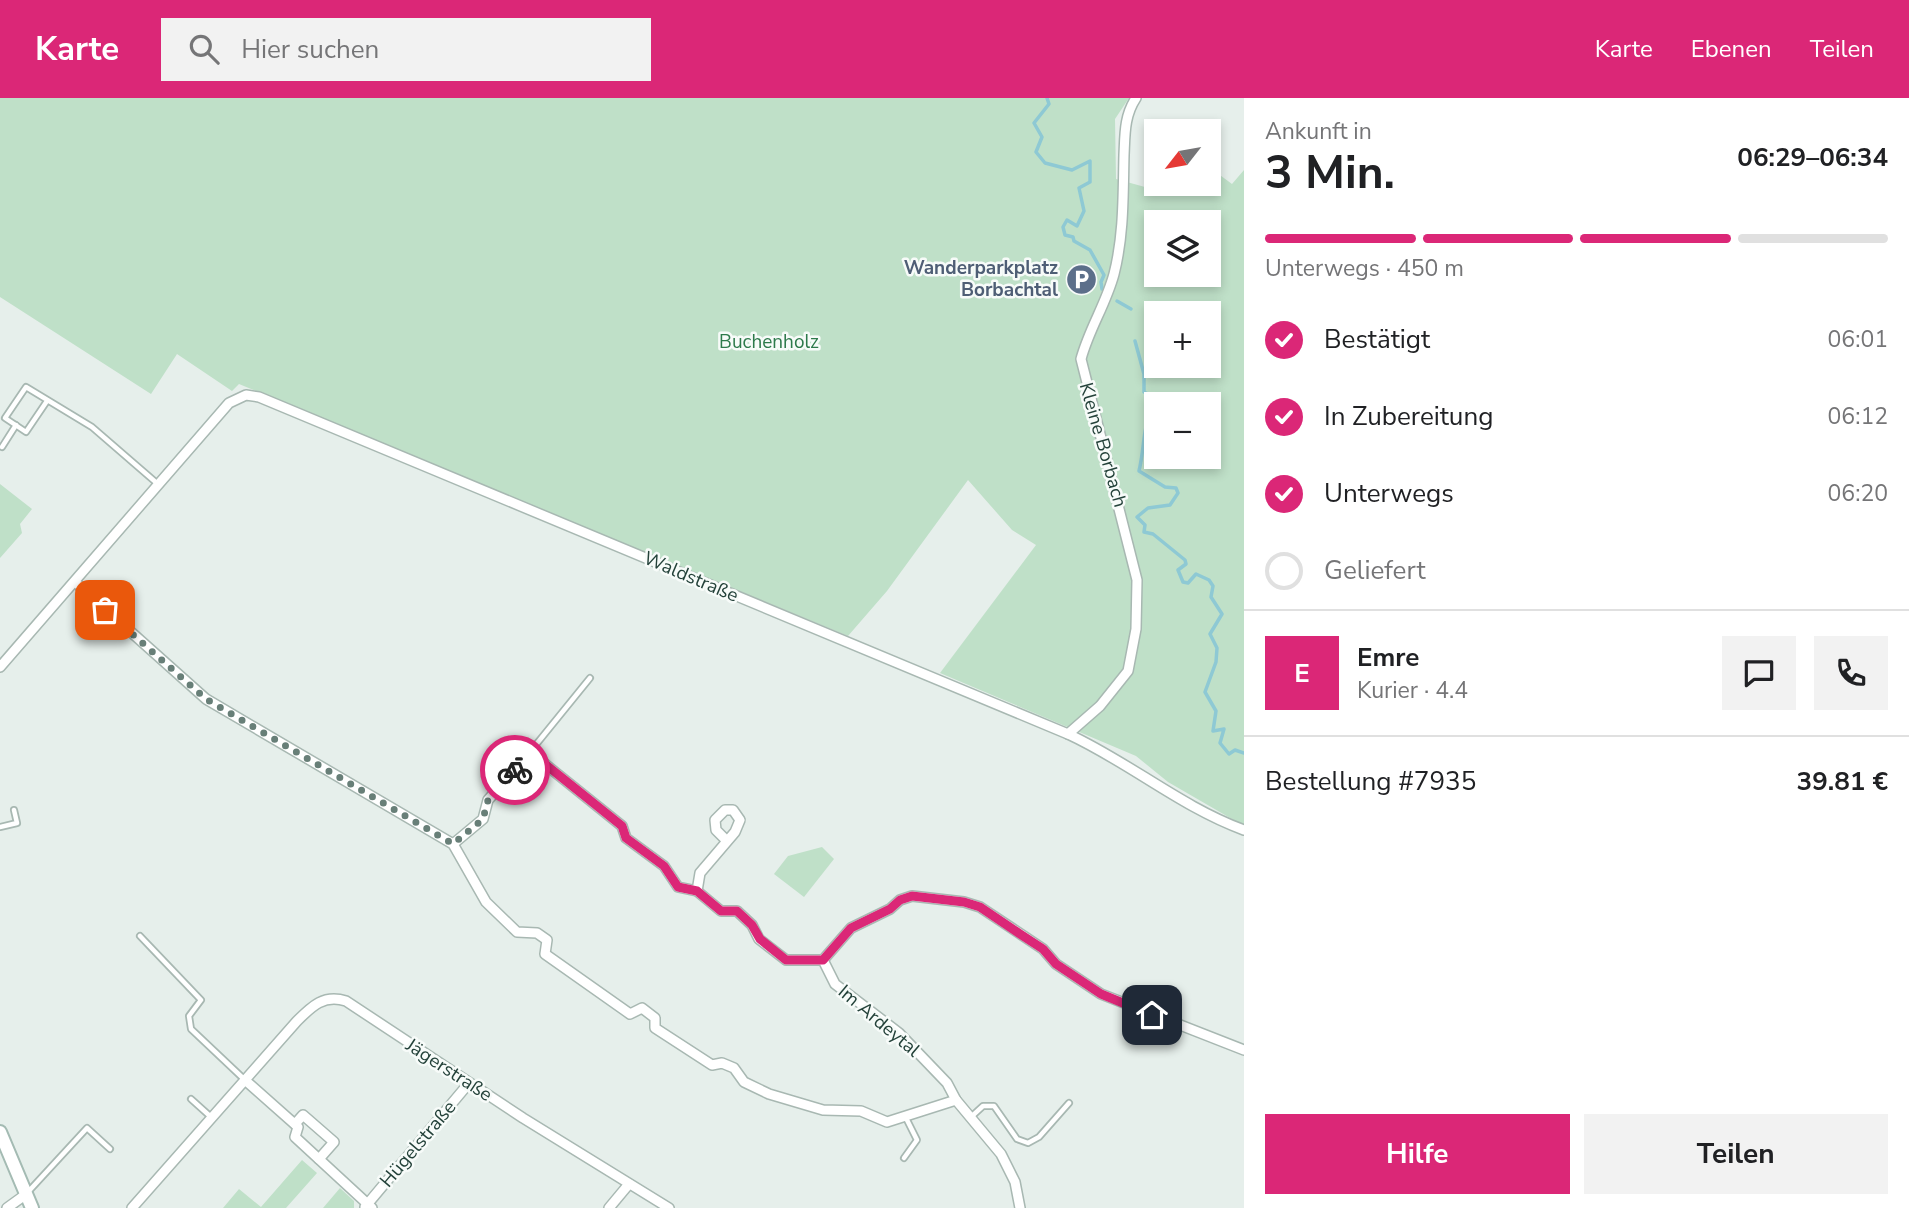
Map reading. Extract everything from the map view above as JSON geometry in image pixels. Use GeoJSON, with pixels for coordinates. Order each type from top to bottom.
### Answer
{"type":"FeatureCollection","features":[{"type":"Feature","properties":{"kind":"main road"},"geometry":{"type":"LineString","coordinates":[[0,1132],[32,1208]]}},
{"type":"Feature","properties":{"kind":"street","name":"Kleine Borbach"},"geometry":{"type":"LineString","coordinates":[[1068,734],[1100,706],[1128,671],[1136,629],[1137,580],[1125,525],[1083,376],[1081,359],[1089,331],[1103,310],[1115,273],[1121,238],[1125,127],[1129,108],[1136,98]]}},
{"type":"Feature","properties":{"kind":"street","name":"Waldstraße"},"geometry":{"type":"LineString","coordinates":[[0,667],[229,403],[246,395],[259,397],[1068,734],[1113,757],[1222,822],[1244,830]]}},
{"type":"Feature","properties":{"kind":"street"},"geometry":{"type":"LineString","coordinates":[[75,582],[206,699],[453,844],[486,902],[517,932],[537,933],[547,940],[545,954],[630,1014],[642,1008],[655,1018],[655,1028],[712,1065],[722,1063],[734,1068],[744,1082],[816,1108],[861,1111],[887,1122],[956,1100]]}},
{"type":"Feature","properties":{"kind":"street"},"geometry":{"type":"LineString","coordinates":[[453,844],[483,819],[488,800],[530,752],[622,826],[626,838],[664,866],[678,887],[697,891],[721,911],[737,911],[752,925],[760,939],[786,960],[823,960],[851,928],[912,896],[964,902],[980,907],[1032,941],[1056,964],[1101,994],[1244,1050]]}},
{"type":"Feature","properties":{"kind":"street"},"geometry":{"type":"LineString","coordinates":[[697,891],[700,873],[727,841]]}},
{"type":"Feature","properties":{"kind":"street","name":"Im Ardeytal"},"geometry":{"type":"LineString","coordinates":[[823,960],[835,984],[910,1043],[947,1083],[956,1100],[1009,1168],[1020,1208]]}},
{"type":"Feature","properties":{"kind":"street","name":"Jägerstraße"},"geometry":{"type":"LineString","coordinates":[[132,1208],[313,1005],[337,998],[346,1001],[469,1083],[669,1208]]}},
{"type":"Feature","properties":{"kind":"street"},"geometry":{"type":"LineString","coordinates":[[246,1081],[298,1127],[295,1137],[368,1207]]}},
{"type":"Feature","properties":{"kind":"street","name":"Hügelstraße"},"geometry":{"type":"LineString","coordinates":[[368,1207],[469,1083]]}},
{"type":"Feature","properties":{"kind":"street"},"geometry":{"type":"LineString","coordinates":[[295,1124],[303,1115],[334,1142],[319,1159]]}},
{"type":"Feature","properties":{"kind":"street"},"geometry":{"type":"LineString","coordinates":[[609,1208],[629,1184]]}},
{"type":"Feature","properties":{"kind":"street"},"geometry":{"type":"LineString","coordinates":[[7,1208],[25,1195]]}},
{"type":"Feature","properties":{"kind":"lane"},"geometry":{"type":"LineString","coordinates":[[47,401],[26,432],[5,418],[26,387],[92,427],[159,486]]}},
{"type":"Feature","properties":{"kind":"lane"},"geometry":{"type":"LineString","coordinates":[[2,447],[16,425]]}},
{"type":"Feature","properties":{"kind":"lane"},"geometry":{"type":"LineString","coordinates":[[530,752],[590,678]]}},
{"type":"Feature","properties":{"kind":"lane"},"geometry":{"type":"LineString","coordinates":[[0,827],[17,823],[14,810]]}},
{"type":"Feature","properties":{"kind":"lane"},"geometry":{"type":"LineString","coordinates":[[140,936],[201,1000],[189,1016],[191,1029],[246,1081]]}},
{"type":"Feature","properties":{"kind":"lane"},"geometry":{"type":"LineString","coordinates":[[191,1099],[212,1118]]}},
{"type":"Feature","properties":{"kind":"lane"},"geometry":{"type":"LineString","coordinates":[[971,1117],[983,1106],[994,1106],[1017,1139],[1028,1143],[1039,1137],[1069,1103]]}},
{"type":"Feature","properties":{"kind":"lane"},"geometry":{"type":"LineString","coordinates":[[904,1158],[917,1140],[906,1118]]}},
{"type":"Feature","properties":{"kind":"lane"},"geometry":{"type":"LineString","coordinates":[[25,1195],[87,1128],[110,1149]]}},
{"type":"Feature","properties":{"kind":"green space","name":"Buchenholz"},"geometry":{"type":"Polygon","coordinates":[[[0,98],[1129,98],[1115,119],[1116,179],[1144,187],[1144,196],[1222,196],[1222,177],[1232,184],[1244,170],[1244,826],[1168,782],[1136,756],[940,673],[1036,545],[1012,530],[968,480],[887,591],[848,636],[239,384],[232,391],[177,354],[151,394],[0,297],[0,98]]]}},
{"type":"Feature","properties":{"kind":"green space"},"geometry":{"type":"Polygon","coordinates":[[[0,484],[32,509],[20,524],[22,533],[0,558],[0,484]]]}},
{"type":"Feature","properties":{"kind":"green space"},"geometry":{"type":"Polygon","coordinates":[[[822,847],[834,859],[804,897],[774,874],[788,856],[822,847]]]}},
{"type":"Feature","properties":{"kind":"green space"},"geometry":{"type":"Polygon","coordinates":[[[302,1160],[317,1173],[286,1208],[223,1208],[239,1189],[261,1207],[302,1160]]]}},
{"type":"Feature","properties":{"kind":"green space"},"geometry":{"type":"Polygon","coordinates":[[[340,1188],[354,1201],[354,1208],[323,1208],[340,1188]]]}},
{"type":"Feature","properties":{"kind":"waterway"},"geometry":{"type":"LineString","coordinates":[[1047,98],[1049,104],[1034,123],[1042,137],[1036,152],[1045,163],[1072,170],[1090,161],[1090,182],[1079,188],[1084,211],[1077,226],[1067,220],[1063,227],[1065,235],[1073,237],[1074,241],[1090,250],[1104,275],[1102,289]]}},
{"type":"Feature","properties":{"kind":"waterway"},"geometry":{"type":"LineString","coordinates":[[1117,301],[1131,309]]}},
{"type":"Feature","properties":{"kind":"waterway"},"geometry":{"type":"LineString","coordinates":[[1135,341],[1144,374],[1144,392],[1157,399],[1146,426],[1139,471],[1165,487],[1176,488],[1178,493],[1170,505],[1148,508],[1137,517],[1145,525],[1144,532],[1153,534],[1185,560],[1186,564],[1178,570],[1183,582],[1188,583],[1196,574],[1209,580],[1213,586],[1211,597],[1222,614],[1210,634],[1217,648],[1216,662],[1205,692],[1216,711],[1213,731],[1224,729],[1220,743],[1229,754],[1235,750],[1244,753]]}},
{"type":"Feature","properties":{"kind":"way so far"},"geometry":{"type":"LineString","coordinates":[[105,610],[206,699],[453,844],[483,819],[488,800],[515,770]]}},
{"type":"Feature","properties":{"kind":"place","name":"Wanderparkplatz Borbachtal"},"geometry":{"type":"Point","coordinates":[1081,279]}},
{"type":"Feature","properties":{"kind":"route"},"geometry":{"type":"LineString","coordinates":[[515,770],[530,752],[622,826],[626,838],[664,866],[678,887],[697,891],[721,911],[737,911],[752,925],[760,939],[786,960],[823,960],[856,924],[870,920],[900,900],[912,896],[931,901],[964,902],[980,907],[1043,949],[1056,964],[1101,994],[1152,1015]]}}]}
